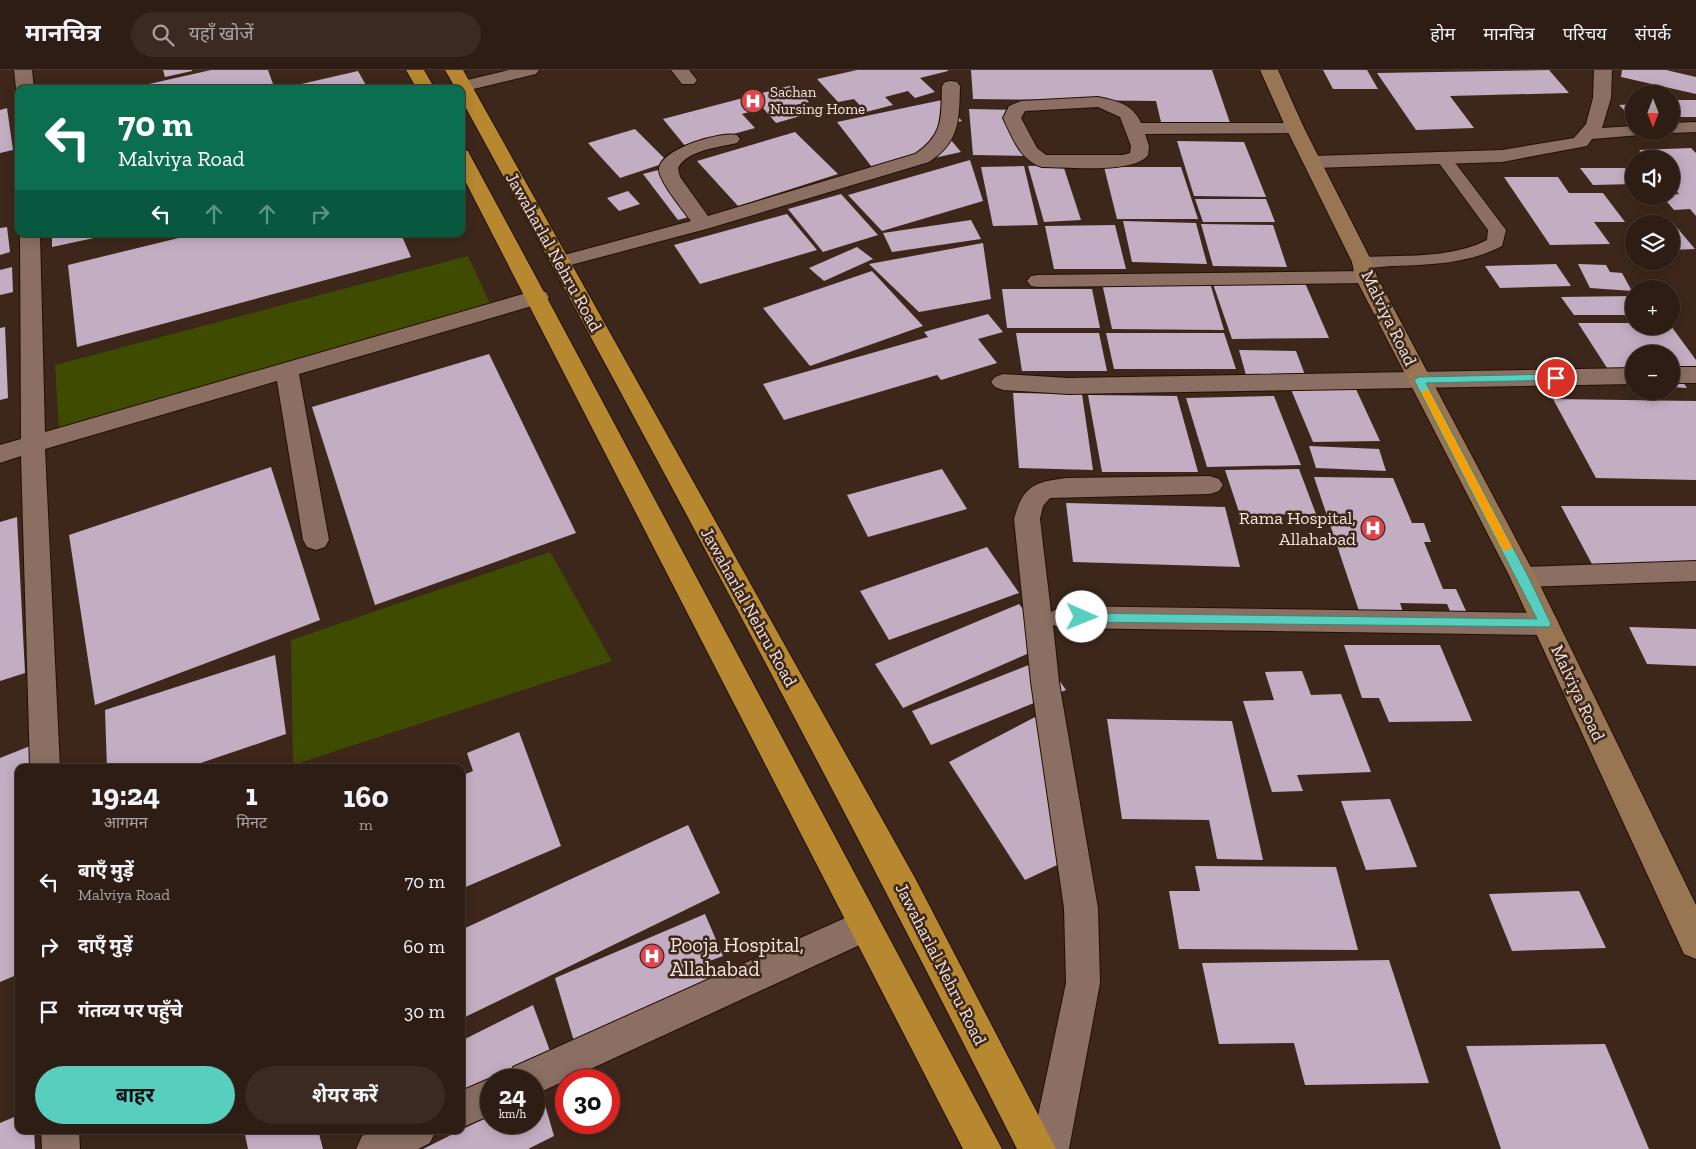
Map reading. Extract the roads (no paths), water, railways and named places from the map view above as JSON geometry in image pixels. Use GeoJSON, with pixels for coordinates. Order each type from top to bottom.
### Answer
{"type":"FeatureCollection","features":[{"type":"Feature","properties":{"kind":"highway"},"geometry":{"type":"LineString","coordinates":[[415,70],[422,85]]}},
{"type":"Feature","properties":{"kind":"highway","name":"Jawaharlal Nehru Road"},"geometry":{"type":"LineString","coordinates":[[465,92],[903,889],[1037,1149]]}},
{"type":"Feature","properties":{"kind":"highway","name":"Jawaharlal Nehru Road"},"geometry":{"type":"LineString","coordinates":[[465,162],[538,297],[716,638],[862,926],[983,1149]]}},
{"type":"Feature","properties":{"kind":"street"},"geometry":{"type":"LineString","coordinates":[[23,70],[24,85]]}},
{"type":"Feature","properties":{"kind":"street"},"geometry":{"type":"LineString","coordinates":[[457,78],[530,70]]}},
{"type":"Feature","properties":{"kind":"street","name":"Malviya Road"},"geometry":{"type":"LineString","coordinates":[[1270,70],[1294,128],[1313,162],[1364,270],[1419,380],[1523,578],[1696,942]]}},
{"type":"Feature","properties":{"kind":"street"},"geometry":{"type":"LineString","coordinates":[[1313,162],[1502,156],[1541,151],[1580,142],[1595,125],[1602,98],[1603,70]]}},
{"type":"Feature","properties":{"kind":"street"},"geometry":{"type":"LineString","coordinates":[[560,262],[703,224],[922,158],[937,150],[947,136],[951,86]]}},
{"type":"Feature","properties":{"kind":"street"},"geometry":{"type":"LineString","coordinates":[[1098,102],[1124,110],[1128,114],[1133,129],[1140,146],[1139,155],[1133,159],[1047,162],[1037,158],[1030,151],[1012,118],[1014,110],[1021,106],[1098,102]]}},
{"type":"Feature","properties":{"kind":"street"},"geometry":{"type":"LineString","coordinates":[[1680,128],[1696,127]]}},
{"type":"Feature","properties":{"kind":"street"},"geometry":{"type":"LineString","coordinates":[[1133,129],[1294,128]]}},
{"type":"Feature","properties":{"kind":"street"},"geometry":{"type":"LineString","coordinates":[[1587,134],[1625,132]]}},
{"type":"Feature","properties":{"kind":"street"},"geometry":{"type":"LineString","coordinates":[[703,224],[670,177],[668,172],[670,162],[678,154],[731,139]]}},
{"type":"Feature","properties":{"kind":"street"},"geometry":{"type":"LineString","coordinates":[[30,237],[33,444],[46,764]]}},
{"type":"Feature","properties":{"kind":"street"},"geometry":{"type":"LineString","coordinates":[[1038,280],[1364,270]]}},
{"type":"Feature","properties":{"kind":"street"},"geometry":{"type":"LineString","coordinates":[[0,454],[538,297]]}},
{"type":"Feature","properties":{"kind":"street"},"geometry":{"type":"LineString","coordinates":[[288,370],[316,540]]}},
{"type":"Feature","properties":{"kind":"street"},"geometry":{"type":"LineString","coordinates":[[1680,376],[1696,375]]}},
{"type":"Feature","properties":{"kind":"street"},"geometry":{"type":"LineString","coordinates":[[1003,382],[1068,386],[1625,376]]}},
{"type":"Feature","properties":{"kind":"street"},"geometry":{"type":"LineString","coordinates":[[1050,1149],[1083,983],[1081,908],[1045,682],[1028,519],[1029,511],[1031,504],[1043,490],[1066,487],[1210,485]]}},
{"type":"Feature","properties":{"kind":"street"},"geometry":{"type":"LineString","coordinates":[[1523,578],[1696,571]]}},
{"type":"Feature","properties":{"kind":"street"},"geometry":{"type":"LineString","coordinates":[[1062,617],[1545,624]]}},
{"type":"Feature","properties":{"kind":"street"},"geometry":{"type":"LineString","coordinates":[[545,1071],[862,926]]}},
{"type":"Feature","properties":{"kind":"street"},"geometry":{"type":"LineString","coordinates":[[465,1108],[480,1101]]}},
{"type":"Feature","properties":{"kind":"street"},"geometry":{"type":"LineString","coordinates":[[60,1134],[60,1149]]}},
{"type":"Feature","properties":{"kind":"street"},"geometry":{"type":"LineString","coordinates":[[375,1149],[408,1134]]}},
{"type":"Feature","properties":{"kind":"lane"},"geometry":{"type":"LineString","coordinates":[[1364,270],[1460,255],[1487,249],[1496,242],[1497,230],[1444,159]]}},
{"type":"Feature","properties":{"kind":"place","name":"Sachan Nursing Home"},"geometry":{"type":"Point","coordinates":[753,101]}},
{"type":"Feature","properties":{"kind":"place","name":"Rama Hospital, Allahabad"},"geometry":{"type":"Point","coordinates":[1373,528]}},
{"type":"Feature","properties":{"kind":"place","name":"Pooja Hospital, Allahabad"},"geometry":{"type":"Point","coordinates":[652,956]}}]}
